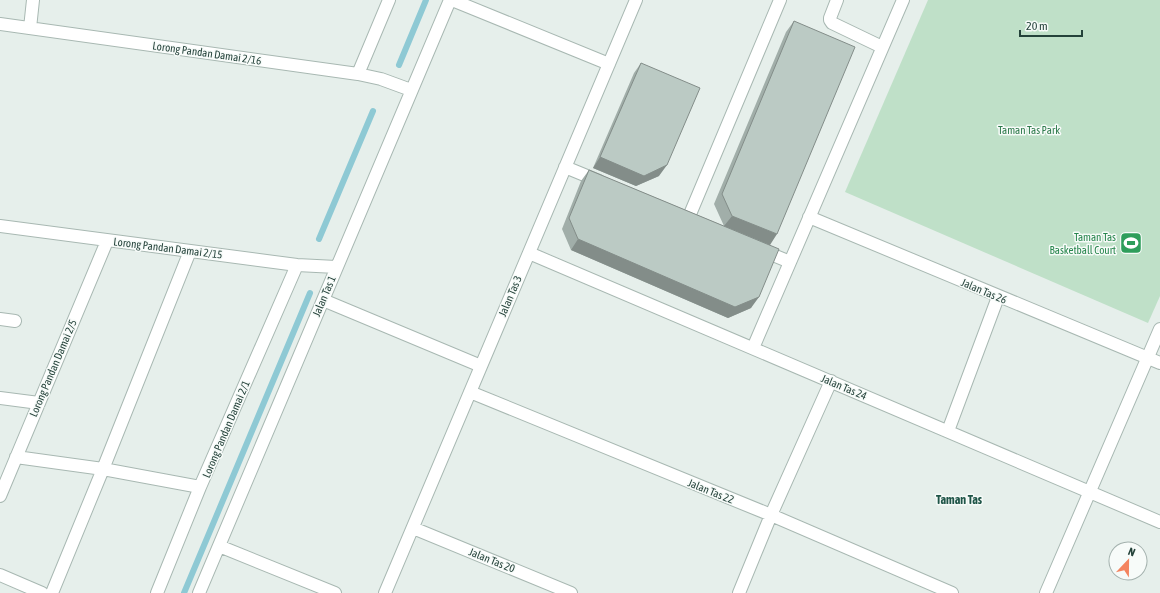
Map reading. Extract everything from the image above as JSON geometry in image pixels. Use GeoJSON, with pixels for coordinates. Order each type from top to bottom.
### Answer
{"type":"FeatureCollection","features":[{"type":"Feature","properties":{"kind":"street"},"geometry":{"type":"LineString","coordinates":[[30,28],[33,0]]}},
{"type":"Feature","properties":{"kind":"street"},"geometry":{"type":"LineString","coordinates":[[358,74],[389,0]]}},
{"type":"Feature","properties":{"kind":"street"},"geometry":{"type":"LineString","coordinates":[[451,0],[609,64]]}},
{"type":"Feature","properties":{"kind":"street","name":"Jalan Tas 1"},"geometry":{"type":"LineString","coordinates":[[199,593],[411,90],[451,0]]}},
{"type":"Feature","properties":{"kind":"street","name":"Jalan Tas 3"},"geometry":{"type":"LineString","coordinates":[[385,593],[636,0]]}},
{"type":"Feature","properties":{"kind":"street"},"geometry":{"type":"LineString","coordinates":[[674,213],[692,221],[780,0]]}},
{"type":"Feature","properties":{"kind":"street"},"geometry":{"type":"LineString","coordinates":[[837,0],[830,18],[832,23],[882,47]]}},
{"type":"Feature","properties":{"kind":"street"},"geometry":{"type":"LineString","coordinates":[[753,348],[902,0]]}},
{"type":"Feature","properties":{"kind":"street","name":"Lorong Pandan Damai 2/16"},"geometry":{"type":"LineString","coordinates":[[0,24],[358,74],[381,79],[411,90]]}},
{"type":"Feature","properties":{"kind":"street"},"geometry":{"type":"LineString","coordinates":[[565,167],[609,186]]}},
{"type":"Feature","properties":{"kind":"street","name":"Jalan Tas 26"},"geometry":{"type":"LineString","coordinates":[[809,217],[998,297],[1160,363]]}},
{"type":"Feature","properties":{"kind":"street","name":"Lorong Pandan Damai 2/15"},"geometry":{"type":"LineString","coordinates":[[0,226],[297,265],[336,267]]}},
{"type":"Feature","properties":{"kind":"street","name":"Lorong Pandan Damai 2/5"},"geometry":{"type":"LineString","coordinates":[[0,496],[107,241]]}},
{"type":"Feature","properties":{"kind":"street"},"geometry":{"type":"LineString","coordinates":[[753,247],[790,262]]}},
{"type":"Feature","properties":{"kind":"street"},"geometry":{"type":"LineString","coordinates":[[52,593],[190,251]]}},
{"type":"Feature","properties":{"kind":"street","name":"Jalan Tas 24"},"geometry":{"type":"LineString","coordinates":[[529,253],[1160,522]]}},
{"type":"Feature","properties":{"kind":"street","name":"Lorong Pandan Damai 2/1"},"geometry":{"type":"LineString","coordinates":[[156,593],[200,487],[297,265]]}},
{"type":"Feature","properties":{"kind":"street"},"geometry":{"type":"LineString","coordinates":[[948,432],[998,297]]}},
{"type":"Feature","properties":{"kind":"street"},"geometry":{"type":"LineString","coordinates":[[323,300],[481,366]]}},
{"type":"Feature","properties":{"kind":"street"},"geometry":{"type":"LineString","coordinates":[[0,319],[15,321]]}},
{"type":"Feature","properties":{"kind":"street"},"geometry":{"type":"LineString","coordinates":[[1046,593],[1160,329]]}},
{"type":"Feature","properties":{"kind":"street"},"geometry":{"type":"LineString","coordinates":[[739,593],[770,516],[831,382]]}},
{"type":"Feature","properties":{"kind":"street","name":"Jalan Tas 22"},"geometry":{"type":"LineString","coordinates":[[470,392],[952,593]]}},
{"type":"Feature","properties":{"kind":"street"},"geometry":{"type":"LineString","coordinates":[[0,398],[39,403]]}},
{"type":"Feature","properties":{"kind":"street"},"geometry":{"type":"LineString","coordinates":[[16,457],[103,469],[200,487]]}},
{"type":"Feature","properties":{"kind":"street","name":"Jalan Tas 20"},"geometry":{"type":"LineString","coordinates":[[413,528],[570,593]]}},
{"type":"Feature","properties":{"kind":"street"},"geometry":{"type":"LineString","coordinates":[[219,546],[335,593]]}},
{"type":"Feature","properties":{"kind":"street"},"geometry":{"type":"LineString","coordinates":[[0,575],[42,593]]}},
{"type":"Feature","properties":{"kind":"green space","name":"Taman Tas Park"},"geometry":{"type":"Polygon","coordinates":[[[928,0],[1160,0],[1160,296],[1148,323],[845,192],[928,0]]]}},
{"type":"Feature","properties":{"kind":"building"},"geometry":{"type":"Polygon","coordinates":[[[794,21],[855,47],[777,234],[732,216],[722,194],[794,21]]]}},
{"type":"Feature","properties":{"kind":"building"},"geometry":{"type":"Polygon","coordinates":[[[641,63],[700,88],[667,165],[644,176],[600,157],[641,63]]]}},
{"type":"Feature","properties":{"kind":"building"},"geometry":{"type":"Polygon","coordinates":[[[589,170],[779,249],[759,297],[735,307],[578,239],[569,218],[589,170]]]}},
{"type":"Feature","properties":{"kind":"waterway"},"geometry":{"type":"LineString","coordinates":[[399,65],[426,0]]}},
{"type":"Feature","properties":{"kind":"waterway"},"geometry":{"type":"LineString","coordinates":[[319,239],[373,111]]}},
{"type":"Feature","properties":{"kind":"waterway"},"geometry":{"type":"LineString","coordinates":[[184,593],[310,293]]}},
{"type":"Feature","properties":{"kind":"place","name":"Taman Tas Basketball Court"},"geometry":{"type":"Point","coordinates":[1131,243]}},
{"type":"Feature","properties":{"kind":"district","name":"Taman Tas"},"geometry":{"type":"Point","coordinates":[959,500]}}]}
